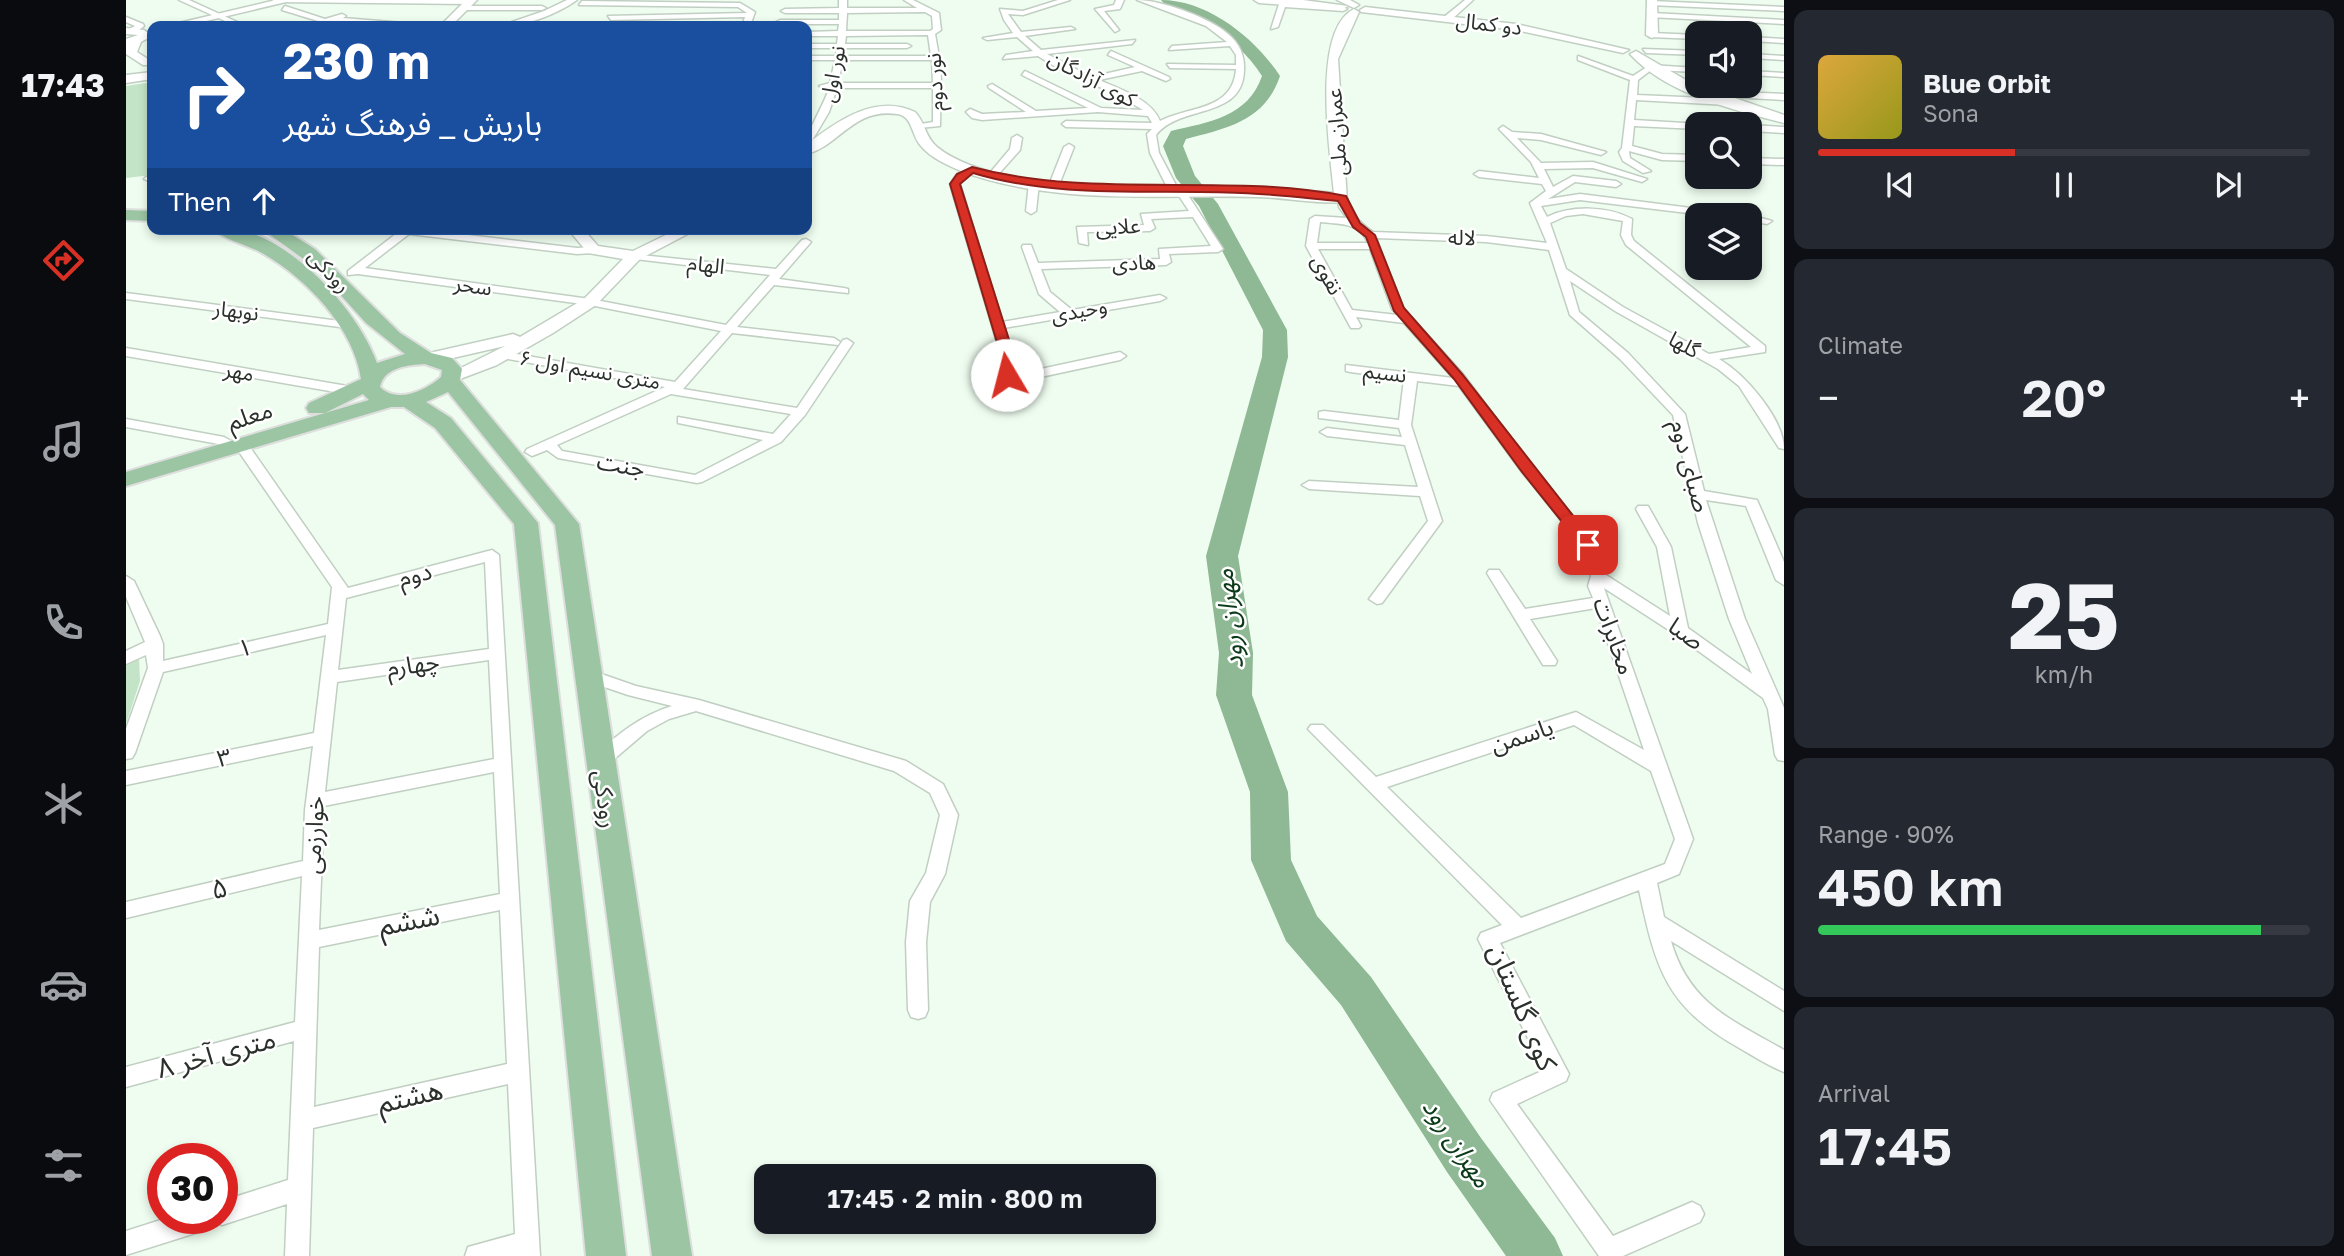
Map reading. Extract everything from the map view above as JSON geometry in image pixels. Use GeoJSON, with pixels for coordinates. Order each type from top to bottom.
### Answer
{"type":"FeatureCollection","features":[{"type":"Feature","properties":{"kind":"main road","name":"دو کمال"},"geometry":{"type":"LineString","coordinates":[[1259,0],[1283,4],[1352,7],[1638,46]]}},
{"type":"Feature","properties":{"kind":"main road"},"geometry":{"type":"LineString","coordinates":[[204,21],[282,3]]}},
{"type":"Feature","properties":{"kind":"main road"},"geometry":{"type":"LineString","coordinates":[[450,21],[469,3]]}},
{"type":"Feature","properties":{"kind":"main road"},"geometry":{"type":"LineString","coordinates":[[1652,6],[1638,46],[1651,67],[1685,82]]}},
{"type":"Feature","properties":{"kind":"main road","name":"عمران ملی"},"geometry":{"type":"LineString","coordinates":[[919,125],[926,144],[972,170],[992,176],[1054,186],[1178,191],[1242,190],[1342,198],[1334,124],[1332,60],[1352,7]]}},
{"type":"Feature","properties":{"kind":"main road"},"geometry":{"type":"LineString","coordinates":[[138,35],[131,53],[147,62]]}},
{"type":"Feature","properties":{"kind":"main road"},"geometry":{"type":"LineString","coordinates":[[126,66],[147,63]]}},
{"type":"Feature","properties":{"kind":"main road"},"geometry":{"type":"LineString","coordinates":[[1724,98],[1781,117]]}},
{"type":"Feature","properties":{"kind":"main road"},"geometry":{"type":"LineString","coordinates":[[812,146],[844,124],[866,113],[905,111],[919,125]]}},
{"type":"Feature","properties":{"kind":"main road"},"geometry":{"type":"LineString","coordinates":[[126,205],[147,205]]}},
{"type":"Feature","properties":{"kind":"main road"},"geometry":{"type":"LineString","coordinates":[[126,215],[147,216]]}},
{"type":"Feature","properties":{"kind":"main road","name":"رودکى"},"geometry":{"type":"LineString","coordinates":[[243,235],[285,259],[320,292],[355,335],[364,384]]}},
{"type":"Feature","properties":{"kind":"main road","name":"رودکى"},"geometry":{"type":"LineString","coordinates":[[280,235],[349,276],[389,334],[440,369]]}},
{"type":"Feature","properties":{"kind":"main road"},"geometry":{"type":"LineString","coordinates":[[580,235],[593,250],[635,256]]}},
{"type":"Feature","properties":{"kind":"main road"},"geometry":{"type":"LineString","coordinates":[[440,369],[503,354],[590,302],[635,256],[679,235]]}},
{"type":"Feature","properties":{"kind":"main road"},"geometry":{"type":"LineString","coordinates":[[285,259],[310,252]]}},
{"type":"Feature","properties":{"kind":"main road"},"geometry":{"type":"LineString","coordinates":[[440,369],[547,329]]}},
{"type":"Feature","properties":{"kind":"main road","name":"معلم"},"geometry":{"type":"LineString","coordinates":[[126,468],[233,444],[399,400],[428,395],[440,369],[394,363],[364,384],[303,415],[233,444],[126,479]]}},
{"type":"Feature","properties":{"kind":"main road","name":"رودکی"},"geometry":{"type":"LineString","coordinates":[[440,369],[567,524],[672,1256]]}},
{"type":"Feature","properties":{"kind":"main road","name":"رودکی"},"geometry":{"type":"LineString","coordinates":[[364,384],[376,396],[399,400],[443,423],[526,523],[606,1256]]}},
{"type":"Feature","properties":{"kind":"street"},"geometry":{"type":"LineString","coordinates":[[183,0],[230,21]]}},
{"type":"Feature","properties":{"kind":"street"},"geometry":{"type":"LineString","coordinates":[[521,21],[547,13],[573,0]]}},
{"type":"Feature","properties":{"kind":"street","name":"نور اول"},"geometry":{"type":"LineString","coordinates":[[812,136],[820,127],[834,86],[843,0]]}},
{"type":"Feature","properties":{"kind":"street"},"geometry":{"type":"LineString","coordinates":[[908,0],[928,10]]}},
{"type":"Feature","properties":{"kind":"street","name":"کوی آزادگان"},"geometry":{"type":"LineString","coordinates":[[1066,0],[1023,13],[1003,11],[1021,34],[1066,70],[1093,79],[1152,113],[1158,126],[1152,137],[1152,146],[1178,191],[1218,249]]}},
{"type":"Feature","properties":{"kind":"street"},"geometry":{"type":"LineString","coordinates":[[1066,124],[1158,126],[1168,118],[1220,105],[1237,89],[1240,55],[1233,44],[1197,17],[1144,1],[1127,0]]}},
{"type":"Feature","properties":{"kind":"street"},"geometry":{"type":"LineString","coordinates":[[1447,19],[1469,0]]}},
{"type":"Feature","properties":{"kind":"street"},"geometry":{"type":"LineString","coordinates":[[582,3],[688,2],[740,5],[751,12],[748,21]]}},
{"type":"Feature","properties":{"kind":"street"},"geometry":{"type":"LineString","coordinates":[[282,3],[469,3],[542,8]]}},
{"type":"Feature","properties":{"kind":"street"},"geometry":{"type":"LineString","coordinates":[[282,3],[331,21],[347,14]]}},
{"type":"Feature","properties":{"kind":"street"},"geometry":{"type":"LineString","coordinates":[[606,21],[629,3]]}},
{"type":"Feature","properties":{"kind":"street"},"geometry":{"type":"LineString","coordinates":[[1115,30],[1099,9],[1118,3]]}},
{"type":"Feature","properties":{"kind":"street"},"geometry":{"type":"LineString","coordinates":[[1275,27],[1283,4]]}},
{"type":"Feature","properties":{"kind":"street"},"geometry":{"type":"LineString","coordinates":[[1652,6],[1784,9]]}},
{"type":"Feature","properties":{"kind":"street"},"geometry":{"type":"LineString","coordinates":[[1652,6],[1784,22]]}},
{"type":"Feature","properties":{"kind":"street"},"geometry":{"type":"LineString","coordinates":[[785,11],[928,10]]}},
{"type":"Feature","properties":{"kind":"street","name":"نور دوم"},"geometry":{"type":"LineString","coordinates":[[919,125],[937,124],[936,58],[931,33],[937,30],[936,15],[928,10]]}},
{"type":"Feature","properties":{"kind":"street"},"geometry":{"type":"LineString","coordinates":[[611,18],[750,15]]}},
{"type":"Feature","properties":{"kind":"street"},"geometry":{"type":"LineString","coordinates":[[674,21],[677,16]]}},
{"type":"Feature","properties":{"kind":"street"},"geometry":{"type":"LineString","coordinates":[[126,19],[140,26],[138,35]]}},
{"type":"Feature","properties":{"kind":"street"},"geometry":{"type":"LineString","coordinates":[[987,38],[1072,24],[1060,20]]}},
{"type":"Feature","properties":{"kind":"street"},"geometry":{"type":"LineString","coordinates":[[1009,22],[1034,21]]}},
{"type":"Feature","properties":{"kind":"street"},"geometry":{"type":"LineString","coordinates":[[812,22],[842,22]]}},
{"type":"Feature","properties":{"kind":"street"},"geometry":{"type":"LineString","coordinates":[[812,34],[931,33]]}},
{"type":"Feature","properties":{"kind":"street"},"geometry":{"type":"LineString","coordinates":[[1638,46],[1685,39]]}},
{"type":"Feature","properties":{"kind":"street"},"geometry":{"type":"LineString","coordinates":[[1762,40],[1784,41]]}},
{"type":"Feature","properties":{"kind":"street"},"geometry":{"type":"LineString","coordinates":[[1006,57],[1132,42]]}},
{"type":"Feature","properties":{"kind":"street"},"geometry":{"type":"LineString","coordinates":[[1172,48],[1233,44]]}},
{"type":"Feature","properties":{"kind":"street"},"geometry":{"type":"LineString","coordinates":[[812,46],[908,46]]}},
{"type":"Feature","properties":{"kind":"street"},"geometry":{"type":"LineString","coordinates":[[1638,46],[1685,51]]}},
{"type":"Feature","properties":{"kind":"street"},"geometry":{"type":"LineString","coordinates":[[1111,53],[1166,79]]}},
{"type":"Feature","properties":{"kind":"street"},"geometry":{"type":"LineString","coordinates":[[1762,57],[1784,58]]}},
{"type":"Feature","properties":{"kind":"street"},"geometry":{"type":"LineString","coordinates":[[812,58],[936,58]]}},
{"type":"Feature","properties":{"kind":"street"},"geometry":{"type":"LineString","coordinates":[[1581,58],[1634,79]]}},
{"type":"Feature","properties":{"kind":"street"},"geometry":{"type":"LineString","coordinates":[[1170,66],[1240,67]]}},
{"type":"Feature","properties":{"kind":"street"},"geometry":{"type":"LineString","coordinates":[[1634,79],[1651,67],[1685,69]]}},
{"type":"Feature","properties":{"kind":"street"},"geometry":{"type":"LineString","coordinates":[[1093,79],[1142,68]]}},
{"type":"Feature","properties":{"kind":"street"},"geometry":{"type":"LineString","coordinates":[[1026,73],[1100,110]]}},
{"type":"Feature","properties":{"kind":"street"},"geometry":{"type":"LineString","coordinates":[[1762,74],[1784,75]]}},
{"type":"Feature","properties":{"kind":"street"},"geometry":{"type":"LineString","coordinates":[[1538,166],[1593,165],[1644,175],[1626,159],[1624,152],[1631,123],[1634,79]]}},
{"type":"Feature","properties":{"kind":"street"},"geometry":{"type":"LineString","coordinates":[[823,86],[937,85]]}},
{"type":"Feature","properties":{"kind":"street"},"geometry":{"type":"LineString","coordinates":[[992,86],[1032,112]]}},
{"type":"Feature","properties":{"kind":"street"},"geometry":{"type":"LineString","coordinates":[[1762,96],[1784,97]]}},
{"type":"Feature","properties":{"kind":"street"},"geometry":{"type":"LineString","coordinates":[[1633,97],[1738,103]]}},
{"type":"Feature","properties":{"kind":"street"},"geometry":{"type":"LineString","coordinates":[[970,112],[982,117],[1100,110],[1152,113]]}},
{"type":"Feature","properties":{"kind":"street"},"geometry":{"type":"LineString","coordinates":[[1045,113],[1046,129]]}},
{"type":"Feature","properties":{"kind":"street"},"geometry":{"type":"LineString","coordinates":[[1631,123],[1685,125]]}},
{"type":"Feature","properties":{"kind":"street"},"geometry":{"type":"LineString","coordinates":[[1762,129],[1784,130]]}},
{"type":"Feature","properties":{"kind":"street"},"geometry":{"type":"LineString","coordinates":[[1551,192],[1538,166],[1506,132],[1541,137],[1601,152]]}},
{"type":"Feature","properties":{"kind":"street"},"geometry":{"type":"LineString","coordinates":[[992,176],[1015,150],[1017,138]]}},
{"type":"Feature","properties":{"kind":"street"},"geometry":{"type":"LineString","coordinates":[[1054,186],[1069,147]]}},
{"type":"Feature","properties":{"kind":"street"},"geometry":{"type":"LineString","coordinates":[[1627,148],[1662,156],[1685,157]]}},
{"type":"Feature","properties":{"kind":"street"},"geometry":{"type":"LineString","coordinates":[[1762,161],[1784,162]]}},
{"type":"Feature","properties":{"kind":"street"},"geometry":{"type":"LineString","coordinates":[[972,170],[960,176],[955,184],[1004,346],[1007,380],[1005,401]]}},
{"type":"Feature","properties":{"kind":"street"},"geometry":{"type":"LineString","coordinates":[[1479,174],[1546,182]]}},
{"type":"Feature","properties":{"kind":"street"},"geometry":{"type":"LineString","coordinates":[[1535,203],[1573,179],[1616,184]]}},
{"type":"Feature","properties":{"kind":"street"},"geometry":{"type":"LineString","coordinates":[[1031,211],[1034,183]]}},
{"type":"Feature","properties":{"kind":"street"},"geometry":{"type":"LineString","coordinates":[[1535,203],[1580,197],[1685,210]]}},
{"type":"Feature","properties":{"kind":"street"},"geometry":{"type":"LineString","coordinates":[[1342,198],[1344,207],[1354,222],[1372,241]]}},
{"type":"Feature","properties":{"kind":"street","name":"صبای دوم"},"geometry":{"type":"LineString","coordinates":[[1535,203],[1553,247],[1574,313],[1624,356],[1679,414],[1698,494],[1737,619],[1778,697],[1784,754]]}},
{"type":"Feature","properties":{"kind":"street"},"geometry":{"type":"LineString","coordinates":[[1544,222],[1573,210],[1625,219],[1626,235],[1630,243],[1761,349],[1706,358]]}},
{"type":"Feature","properties":{"kind":"street","name":"علایی"},"geometry":{"type":"LineString","coordinates":[[1084,243],[1081,229],[1150,228],[1145,216],[1196,214]]}},
{"type":"Feature","properties":{"kind":"street","name":"نقوی"},"geometry":{"type":"LineString","coordinates":[[1354,222],[1315,219],[1311,246],[1355,326]]}},
{"type":"Feature","properties":{"kind":"street"},"geometry":{"type":"LineString","coordinates":[[1762,220],[1767,221]]}},
{"type":"Feature","properties":{"kind":"street"},"geometry":{"type":"LineString","coordinates":[[349,276],[401,235]]}},
{"type":"Feature","properties":{"kind":"street"},"geometry":{"type":"LineString","coordinates":[[447,235],[577,251],[593,250]]}},
{"type":"Feature","properties":{"kind":"street"},"geometry":{"type":"LineString","coordinates":[[657,247],[666,235]]}},
{"type":"Feature","properties":{"kind":"street","name":"لاله"},"geometry":{"type":"LineString","coordinates":[[1311,246],[1372,241],[1486,239],[1553,247]]}},
{"type":"Feature","properties":{"kind":"street","name":"مخابرات"},"geometry":{"type":"LineString","coordinates":[[1372,241],[1398,309],[1463,383],[1588,545],[1600,569],[1596,586],[1684,839],[1672,869],[1646,879]]}},
{"type":"Feature","properties":{"kind":"street"},"geometry":{"type":"LineString","coordinates":[[532,452],[673,388],[806,242]]}},
{"type":"Feature","properties":{"kind":"street"},"geometry":{"type":"LineString","coordinates":[[1027,247],[1045,295],[1069,313]]}},
{"type":"Feature","properties":{"kind":"street","name":"هادی"},"geometry":{"type":"LineString","coordinates":[[1035,266],[1166,262],[1163,251],[1218,249]]}},
{"type":"Feature","properties":{"kind":"street","name":"الهام"},"geometry":{"type":"LineString","coordinates":[[635,256],[775,277],[844,291]]}},
{"type":"Feature","properties":{"kind":"street","name":"گلها"},"geometry":{"type":"LineString","coordinates":[[1560,270],[1744,384],[1784,445]]}},
{"type":"Feature","properties":{"kind":"street","name":"سحر"},"geometry":{"type":"LineString","coordinates":[[349,276],[590,302],[729,329],[841,342],[800,412]]}},
{"type":"Feature","properties":{"kind":"street","name":"نوبهار"},"geometry":{"type":"LineString","coordinates":[[126,296],[346,325]]}},
{"type":"Feature","properties":{"kind":"street","name":"وحیدی"},"geometry":{"type":"LineString","coordinates":[[998,326],[1160,298]]}},
{"type":"Feature","properties":{"kind":"street"},"geometry":{"type":"LineString","coordinates":[[1347,313],[1407,320]]}},
{"type":"Feature","properties":{"kind":"street","name":"مهر"},"geometry":{"type":"LineString","coordinates":[[126,352],[364,384]]}},
{"type":"Feature","properties":{"kind":"street","name":"۶ متری نسیم اول"},"geometry":{"type":"LineString","coordinates":[[503,354],[800,412]]}},
{"type":"Feature","properties":{"kind":"street"},"geometry":{"type":"LineString","coordinates":[[1007,380],[1120,356]]}},
{"type":"Feature","properties":{"kind":"street","name":"نسیم"},"geometry":{"type":"LineString","coordinates":[[1350,368],[1463,383]]}},
{"type":"Feature","properties":{"kind":"street"},"geometry":{"type":"LineString","coordinates":[[1377,599],[1435,521],[1405,425],[1411,376]]}},
{"type":"Feature","properties":{"kind":"street"},"geometry":{"type":"LineString","coordinates":[[683,420],[776,439],[800,412]]}},
{"type":"Feature","properties":{"kind":"street"},"geometry":{"type":"LineString","coordinates":[[1324,415],[1405,425]]}},
{"type":"Feature","properties":{"kind":"street"},"geometry":{"type":"LineString","coordinates":[[126,423],[233,444]]}},
{"type":"Feature","properties":{"kind":"street"},"geometry":{"type":"LineString","coordinates":[[1327,432],[1410,442]]}},
{"type":"Feature","properties":{"kind":"street","name":"جنت"},"geometry":{"type":"LineString","coordinates":[[549,444],[558,454],[697,479],[776,439]]}},
{"type":"Feature","properties":{"kind":"street","name":"خوارزمی"},"geometry":{"type":"LineString","coordinates":[[233,444],[340,587],[315,801],[297,1256]]}},
{"type":"Feature","properties":{"kind":"street"},"geometry":{"type":"LineString","coordinates":[[1308,485],[1426,492]]}},
{"type":"Feature","properties":{"kind":"street"},"geometry":{"type":"LineString","coordinates":[[1698,494],[1752,503],[1784,580]]}},
{"type":"Feature","properties":{"kind":"street"},"geometry":{"type":"LineString","coordinates":[[1643,509],[1664,547],[1681,629]]}},
{"type":"Feature","properties":{"kind":"street","name":"دوم"},"geometry":{"type":"LineString","coordinates":[[338,595],[492,555],[497,653]]}},
{"type":"Feature","properties":{"kind":"street"},"geometry":{"type":"LineString","coordinates":[[1494,573],[1549,661]]}},
{"type":"Feature","properties":{"kind":"street","name":"صبا"},"geometry":{"type":"LineString","coordinates":[[1598,577],[1681,629],[1778,697]]}},
{"type":"Feature","properties":{"kind":"street"},"geometry":{"type":"LineString","coordinates":[[126,581],[155,644],[156,668],[126,753]]}},
{"type":"Feature","properties":{"kind":"street"},"geometry":{"type":"LineString","coordinates":[[1522,615],[1602,602]]}},
{"type":"Feature","properties":{"kind":"street","name":"۱"},"geometry":{"type":"LineString","coordinates":[[156,668],[335,628]]}},
{"type":"Feature","properties":{"kind":"street"},"geometry":{"type":"LineString","coordinates":[[126,658],[155,644]]}},
{"type":"Feature","properties":{"kind":"street"},"geometry":{"type":"LineString","coordinates":[[477,1256],[527,1249],[497,653]]}},
{"type":"Feature","properties":{"kind":"street","name":"چهارم"},"geometry":{"type":"LineString","coordinates":[[329,677],[497,653]]}},
{"type":"Feature","properties":{"kind":"street"},"geometry":{"type":"LineString","coordinates":[[587,675],[634,691],[699,706],[900,766],[937,789],[949,815],[935,874],[920,901],[916,942],[918,1010]]}},
{"type":"Feature","properties":{"kind":"street"},"geometry":{"type":"LineString","coordinates":[[600,761],[632,732],[663,712],[699,706]]}},
{"type":"Feature","properties":{"kind":"street","name":"یاسمن"},"geometry":{"type":"LineString","coordinates":[[1375,784],[1576,718],[1661,768]]}},
{"type":"Feature","properties":{"kind":"street"},"geometry":{"type":"LineString","coordinates":[[1317,729],[1518,928]]}},
{"type":"Feature","properties":{"kind":"street","name":"۳"},"geometry":{"type":"LineString","coordinates":[[126,778],[322,738]]}},
{"type":"Feature","properties":{"kind":"street"},"geometry":{"type":"LineString","coordinates":[[315,801],[503,764]]}},
{"type":"Feature","properties":{"kind":"street","name":"۵"},"geometry":{"type":"LineString","coordinates":[[126,910],[312,866]]}},
{"type":"Feature","properties":{"kind":"street"},"geometry":{"type":"LineString","coordinates":[[1646,879],[1668,968],[1683,994],[1702,1013],[1784,1062]]}},
{"type":"Feature","properties":{"kind":"street","name":"کوی گلستان"},"geometry":{"type":"LineString","coordinates":[[1646,879],[1488,939],[1558,1074],[1502,1100],[1609,1250],[1692,1214]]}},
{"type":"Feature","properties":{"kind":"street","name":"ششم"},"geometry":{"type":"LineString","coordinates":[[309,940],[509,900]]}},
{"type":"Feature","properties":{"kind":"street"},"geometry":{"type":"LineString","coordinates":[[1656,922],[1784,1002]]}},
{"type":"Feature","properties":{"kind":"street","name":"۸ متری آخر"},"geometry":{"type":"LineString","coordinates":[[126,1077],[306,1029]]}},
{"type":"Feature","properties":{"kind":"street","name":"هشتم"},"geometry":{"type":"LineString","coordinates":[[302,1120],[518,1072]]}},
{"type":"Feature","properties":{"kind":"street"},"geometry":{"type":"LineString","coordinates":[[238,1208],[300,1188]]}},
{"type":"Feature","properties":{"kind":"street"},"geometry":{"type":"LineString","coordinates":[[126,1243],[154,1234]]}},
{"type":"Feature","properties":{"kind":"green space"},"geometry":{"type":"Polygon","coordinates":[[[147,83],[147,176],[126,178],[126,86],[147,83]]]}},
{"type":"Feature","properties":{"kind":"green space"},"geometry":{"type":"Polygon","coordinates":[[[139,657],[140,681],[126,724],[126,663],[139,657]]]}},
{"type":"Feature","properties":{"kind":"waterway","name":"مهران رود"},"geometry":{"type":"LineString","coordinates":[[1169,0],[1224,28],[1252,52],[1271,76],[1266,91],[1258,103],[1247,112],[1221,124],[1178,135],[1173,146],[1186,178],[1208,204],[1275,330],[1275,357],[1222,556],[1236,653],[1234,695],[1269,792],[1271,860],[1301,928],[1356,991],[1464,1155],[1537,1256]]}},
{"type":"Feature","properties":{"kind":"route"},"geometry":{"type":"LineString","coordinates":[[1007,375],[1004,346],[955,184],[960,176],[972,170],[999,178],[1090,189],[1242,190],[1342,198],[1344,207],[1356,225],[1370,235],[1398,309],[1458,376],[1588,545]]}}]}
